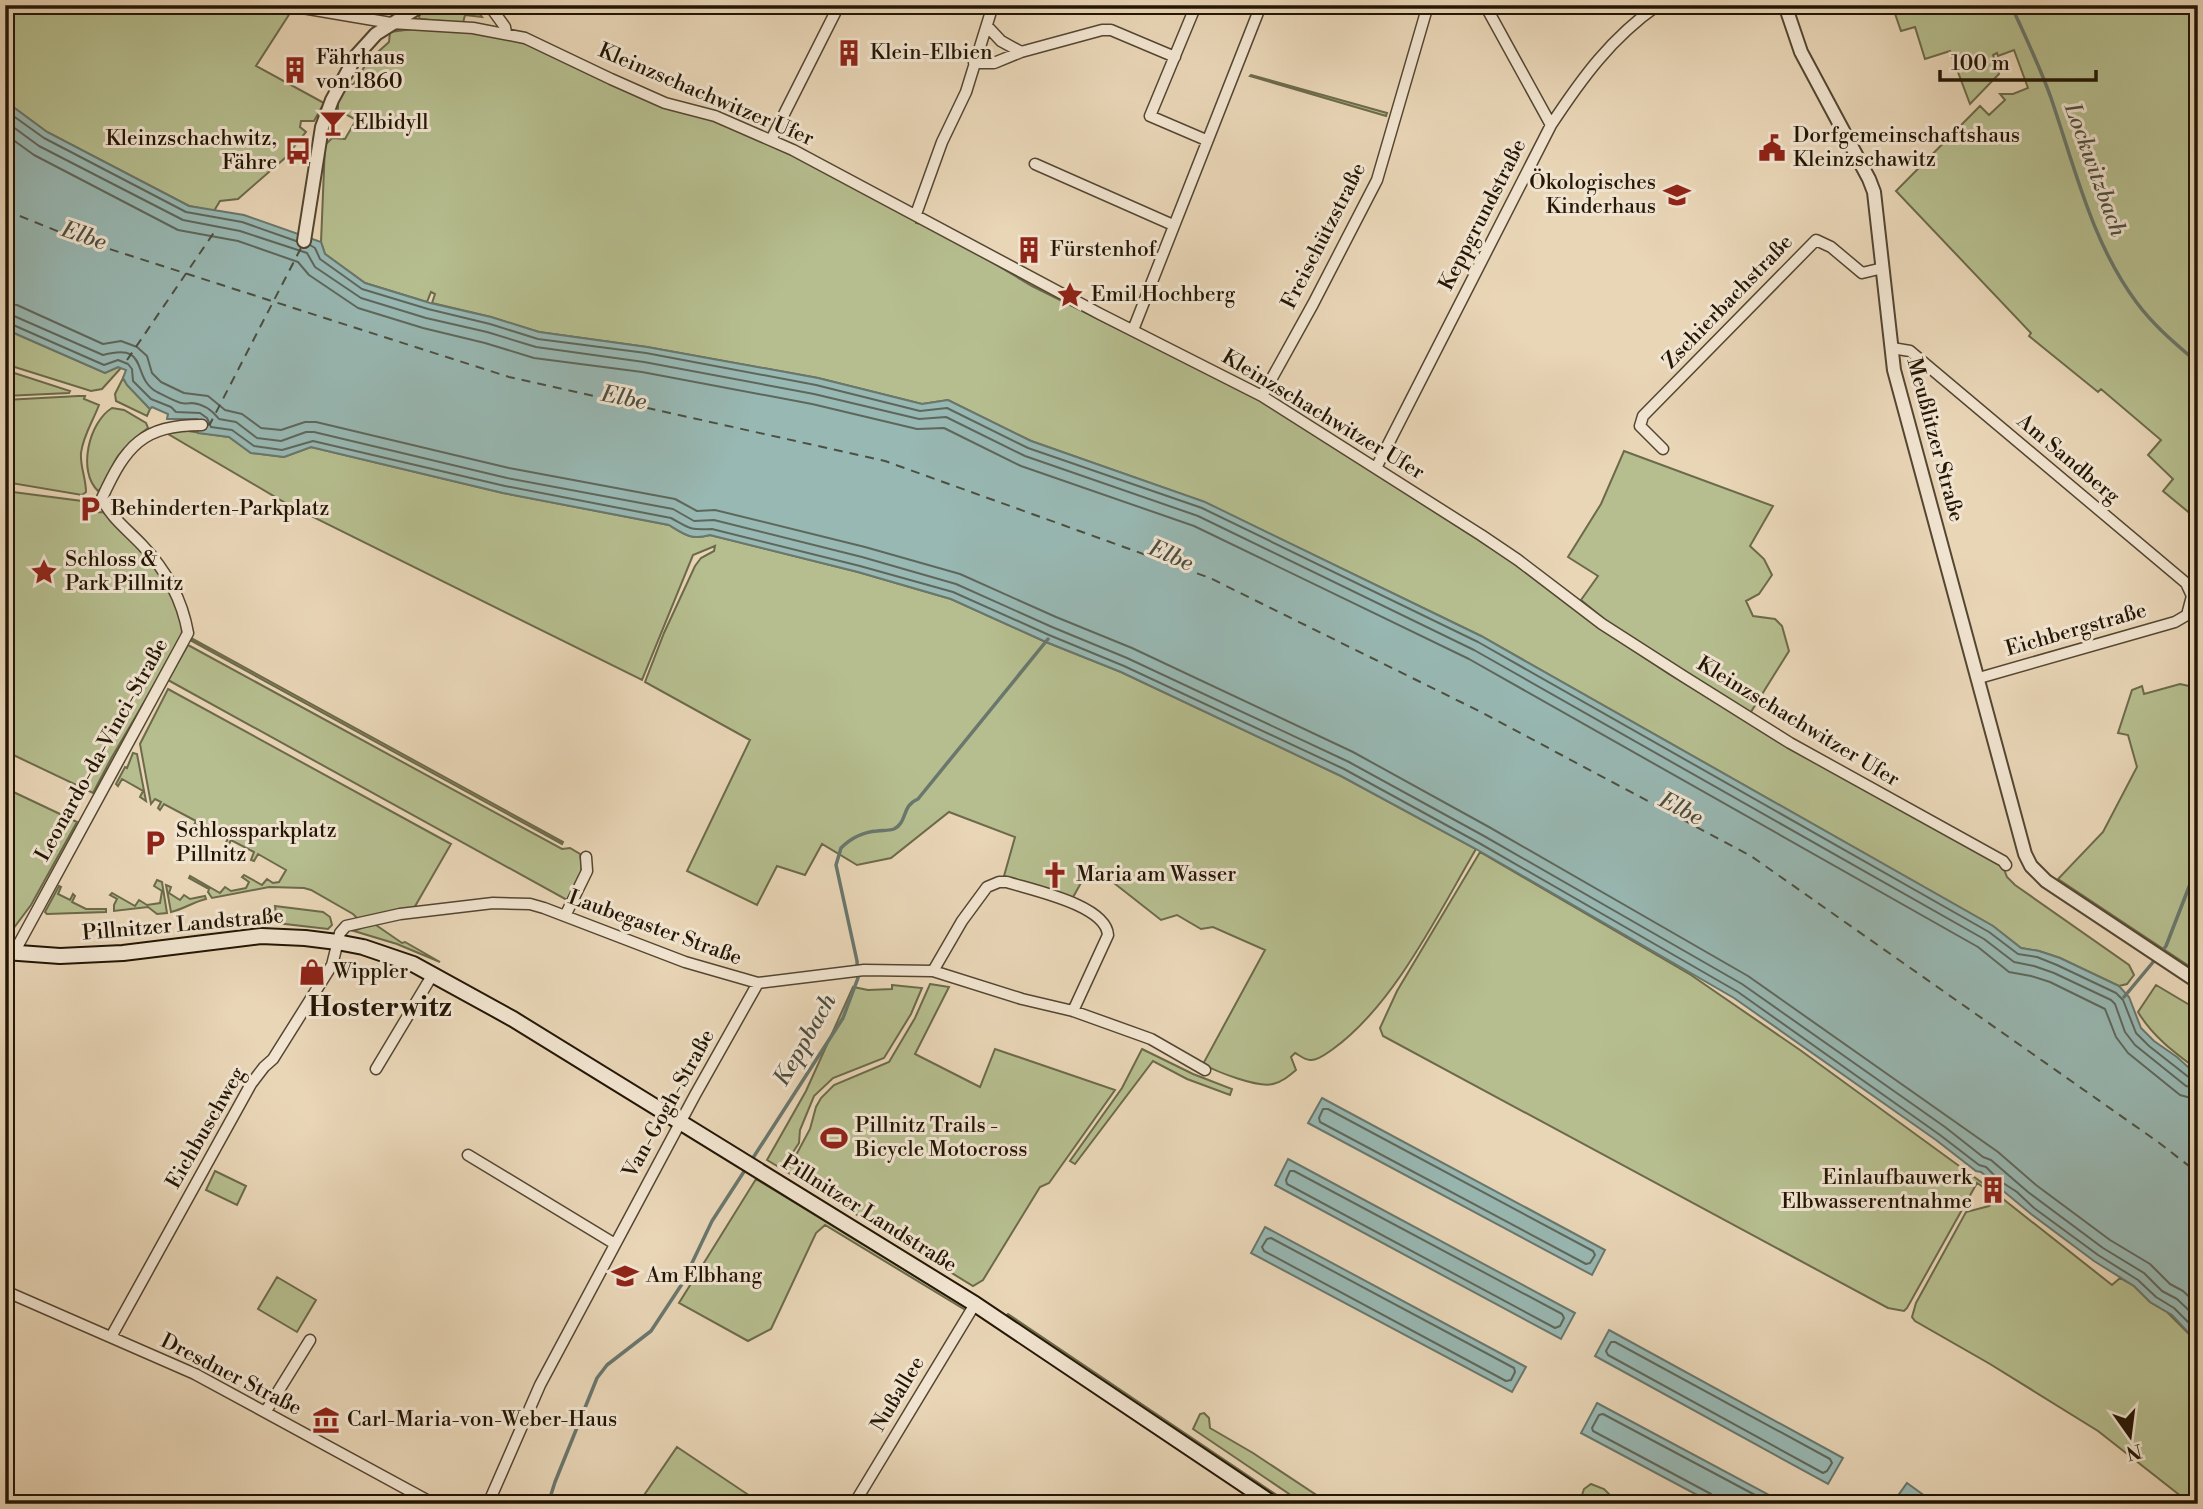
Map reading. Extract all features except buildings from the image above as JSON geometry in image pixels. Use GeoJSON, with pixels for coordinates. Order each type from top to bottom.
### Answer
{"type":"FeatureCollection","features":[{"type":"Feature","properties":{"kind":"main road","name":"Pillnitzer Landstraße"},"geometry":{"type":"LineString","coordinates":[[8,955],[123,953],[261,936],[337,942],[380,952],[413,964],[513,1019],[975,1304],[1273,1504]]}},
{"type":"Feature","properties":{"kind":"street","name":"Kleinzschachwitzer Ufer"},"geometry":{"type":"LineString","coordinates":[[285,5],[391,23],[472,28],[525,38],[665,103],[716,116],[771,140],[1262,396],[1518,560],[1602,624],[1670,668],[1790,743],[2006,865]]}},
{"type":"Feature","properties":{"kind":"street"},"geometry":{"type":"LineString","coordinates":[[304,242],[322,127],[332,100],[356,56],[376,34],[422,5]]}},
{"type":"Feature","properties":{"kind":"street"},"geometry":{"type":"LineString","coordinates":[[489,5],[505,26],[506,33]]}},
{"type":"Feature","properties":{"kind":"street"},"geometry":{"type":"LineString","coordinates":[[771,140],[839,5]]}},
{"type":"Feature","properties":{"kind":"street"},"geometry":{"type":"LineString","coordinates":[[916,214],[942,142],[966,92],[993,5]]}},
{"type":"Feature","properties":{"kind":"street"},"geometry":{"type":"LineString","coordinates":[[1196,5],[1150,116],[1206,140]]}},
{"type":"Feature","properties":{"kind":"street"},"geometry":{"type":"LineString","coordinates":[[1133,330],[1261,5]]}},
{"type":"Feature","properties":{"kind":"street","name":"Freischützstraße"},"geometry":{"type":"LineString","coordinates":[[1262,396],[1377,180],[1428,5]]}},
{"type":"Feature","properties":{"kind":"street"},"geometry":{"type":"LineString","coordinates":[[1485,5],[1551,125]]}},
{"type":"Feature","properties":{"kind":"street","name":"Keppgrundstraße"},"geometry":{"type":"LineString","coordinates":[[1376,468],[1551,125],[1604,51],[1658,5]]}},
{"type":"Feature","properties":{"kind":"street","name":"Meußlitzer Straße"},"geometry":{"type":"LineString","coordinates":[[1785,5],[1801,52],[1874,192],[1894,370],[2025,854],[2031,866],[2046,881],[2198,982]]}},
{"type":"Feature","properties":{"kind":"street"},"geometry":{"type":"LineString","coordinates":[[987,26],[1001,40],[1021,52]]}},
{"type":"Feature","properties":{"kind":"street"},"geometry":{"type":"LineString","coordinates":[[974,63],[994,63],[1021,52],[1102,30],[1111,30],[1175,57]]}},
{"type":"Feature","properties":{"kind":"street"},"geometry":{"type":"LineString","coordinates":[[1034,164],[1173,225]]}},
{"type":"Feature","properties":{"kind":"street","name":"Zschierbachstraße"},"geometry":{"type":"LineString","coordinates":[[1662,449],[1640,426],[1643,416],[1816,240],[1831,247],[1862,273],[1883,268]]}},
{"type":"Feature","properties":{"kind":"street","name":"Am Sandberg"},"geometry":{"type":"LineString","coordinates":[[1892,348],[1910,351],[2186,583],[2192,596],[2187,615],[2183,618]]}},
{"type":"Feature","properties":{"kind":"street","name":"Leonardo-da-Vinci-Straße"},"geometry":{"type":"LineString","coordinates":[[8,955],[188,633],[183,610],[166,577],[144,546],[107,509],[102,498],[114,472],[145,436],[179,425],[202,425]]}},
{"type":"Feature","properties":{"kind":"street","name":"Eichbergstraße"},"geometry":{"type":"LineString","coordinates":[[1979,678],[2183,618]]}},
{"type":"Feature","properties":{"kind":"street"},"geometry":{"type":"LineString","coordinates":[[565,916],[587,871],[586,857]]}},
{"type":"Feature","properties":{"kind":"street"},"geometry":{"type":"LineString","coordinates":[[933,971],[962,921],[987,887],[1007,882],[1085,908],[1106,926],[1108,935],[1073,1011]]}},
{"type":"Feature","properties":{"kind":"street","name":"Laubegaster Straße"},"geometry":{"type":"LineString","coordinates":[[337,942],[346,926],[400,914],[493,902],[530,904],[685,962],[758,983],[864,970],[933,971],[1022,999],[1073,1011],[1150,1039],[1205,1070]]}},
{"type":"Feature","properties":{"kind":"street","name":"Eichbuschweg"},"geometry":{"type":"LineString","coordinates":[[111,1337],[251,1084],[273,1059],[332,965],[337,942]]}},
{"type":"Feature","properties":{"kind":"street"},"geometry":{"type":"LineString","coordinates":[[376,1069],[433,974]]}},
{"type":"Feature","properties":{"kind":"street","name":"Van-Gogh-Straße"},"geometry":{"type":"LineString","coordinates":[[488,1504],[540,1385],[758,983]]}},
{"type":"Feature","properties":{"kind":"street"},"geometry":{"type":"LineString","coordinates":[[468,1155],[615,1244]]}},
{"type":"Feature","properties":{"kind":"street","name":"Dresdner Straße"},"geometry":{"type":"LineString","coordinates":[[5,1291],[195,1374],[435,1504]]}},
{"type":"Feature","properties":{"kind":"street","name":"Nußallee"},"geometry":{"type":"LineString","coordinates":[[854,1504],[975,1304]]}},
{"type":"Feature","properties":{"kind":"street"},"geometry":{"type":"LineString","coordinates":[[266,1411],[310,1340]]}},
{"type":"Feature","properties":{"kind":"street"},"geometry":{"type":"LineString","coordinates":[[408,1504],[414,1493]]}},
{"type":"Feature","properties":{"kind":"green space"},"geometry":{"type":"Polygon","coordinates":[[[5,5],[401,5],[375,21],[292,10],[256,66],[324,103],[314,121],[301,121],[300,127],[306,132],[285,158],[238,199],[220,201],[214,211],[189,206],[47,132],[5,101],[5,5]]]}},
{"type":"Feature","properties":{"kind":"green space"},"geometry":{"type":"Polygon","coordinates":[[[437,5],[473,5],[482,17],[465,15],[463,23],[420,19],[421,12],[437,5]]]}},
{"type":"Feature","properties":{"kind":"green space"},"geometry":{"type":"Polygon","coordinates":[[[1892,5],[2198,5],[2198,520],[2163,491],[2173,479],[2148,455],[2161,440],[2101,389],[2098,392],[2029,336],[2031,333],[1896,191],[1980,106],[1989,115],[2005,100],[2000,94],[2013,94],[2028,88],[2014,50],[1998,56],[1997,53],[1993,55],[1999,74],[1970,104],[1950,51],[1925,59],[1915,27],[1901,31],[1892,5]]]}},
{"type":"Feature","properties":{"kind":"green space"},"geometry":{"type":"Polygon","coordinates":[[[421,28],[473,31],[510,38],[782,149],[916,218],[916,223],[931,226],[1032,286],[1261,400],[1514,563],[1598,627],[1669,674],[1791,748],[2002,864],[2007,877],[2015,885],[2129,965],[2134,975],[2127,984],[2119,986],[2060,958],[2021,948],[1993,926],[1481,636],[1204,502],[1031,441],[948,400],[922,404],[818,378],[647,347],[539,332],[432,303],[435,294],[431,292],[427,302],[365,283],[325,254],[321,242],[325,145],[332,138],[345,139],[356,120],[338,110],[338,100],[346,82],[353,85],[368,61],[389,42],[390,32],[421,28]]]}},
{"type":"Feature","properties":{"kind":"green space"},"geometry":{"type":"Polygon","coordinates":[[[1251,75],[1387,113],[1386,116],[1251,75]]]}},
{"type":"Feature","properties":{"kind":"green space"},"geometry":{"type":"Polygon","coordinates":[[[5,329],[105,373],[121,368],[102,389],[91,391],[5,364],[5,329]]]}},
{"type":"Feature","properties":{"kind":"green space"},"geometry":{"type":"Polygon","coordinates":[[[5,370],[70,391],[5,396],[5,370]]]}},
{"type":"Feature","properties":{"kind":"green space"},"geometry":{"type":"Polygon","coordinates":[[[123,378],[150,409],[147,416],[116,401],[115,394],[123,378]]]}},
{"type":"Feature","properties":{"kind":"green space"},"geometry":{"type":"Polygon","coordinates":[[[85,396],[84,399],[99,405],[81,453],[86,492],[82,495],[5,482],[5,400],[85,396]]]}},
{"type":"Feature","properties":{"kind":"green space"},"geometry":{"type":"Polygon","coordinates":[[[112,408],[124,410],[146,423],[148,428],[118,456],[105,484],[98,491],[88,472],[88,447],[97,424],[112,408]]]}},
{"type":"Feature","properties":{"kind":"green space"},"geometry":{"type":"Polygon","coordinates":[[[163,431],[188,431],[229,437],[251,453],[284,457],[311,447],[503,493],[669,525],[688,536],[710,535],[858,572],[951,599],[1121,672],[1341,776],[1476,849],[1395,984],[1355,1030],[1333,1049],[1316,1059],[1308,1060],[1295,1053],[1291,1057],[1296,1070],[1279,1082],[1266,1085],[1238,1078],[1203,1064],[1265,950],[1213,927],[1201,929],[1177,915],[1161,920],[1091,865],[1072,899],[1004,876],[1015,837],[949,812],[891,858],[857,865],[822,844],[805,875],[777,866],[757,905],[687,871],[750,740],[645,682],[695,566],[701,558],[714,551],[715,546],[693,555],[642,680],[289,505],[163,431]]]}},
{"type":"Feature","properties":{"kind":"green space"},"geometry":{"type":"Polygon","coordinates":[[[1624,451],[1773,506],[1750,546],[1764,559],[1772,575],[1759,594],[1746,601],[1753,616],[1775,619],[1782,626],[1789,651],[1749,715],[1609,623],[1581,600],[1598,576],[1568,557],[1601,504],[1624,451]]]}},
{"type":"Feature","properties":{"kind":"green space"},"geometry":{"type":"Polygon","coordinates":[[[5,491],[82,501],[90,510],[103,512],[149,557],[170,590],[180,615],[181,637],[93,793],[5,751],[5,491]]]}},
{"type":"Feature","properties":{"kind":"green space"},"geometry":{"type":"Polygon","coordinates":[[[191,638],[563,842],[562,844],[190,640],[191,638]]]}},
{"type":"Feature","properties":{"kind":"green space"},"geometry":{"type":"Polygon","coordinates":[[[188,645],[562,849],[570,848],[580,854],[581,873],[575,890],[567,900],[168,680],[188,645]]]}},
{"type":"Feature","properties":{"kind":"green space"},"geometry":{"type":"Polygon","coordinates":[[[2180,684],[2198,688],[2198,972],[2058,879],[2103,832],[2137,767],[2128,735],[2118,733],[2132,690],[2142,686],[2144,694],[2180,684]]]}},
{"type":"Feature","properties":{"kind":"green space"},"geometry":{"type":"Polygon","coordinates":[[[168,689],[451,844],[414,908],[358,919],[304,888],[269,887],[212,898],[209,889],[189,878],[190,876],[220,893],[225,887],[231,891],[246,888],[249,882],[242,877],[244,875],[262,885],[267,879],[273,883],[279,882],[286,870],[258,854],[254,861],[251,860],[254,852],[231,840],[228,846],[225,845],[228,838],[199,822],[193,827],[196,821],[164,804],[160,810],[158,808],[161,802],[155,799],[151,804],[140,744],[168,689]]]}},
{"type":"Feature","properties":{"kind":"green space"},"geometry":{"type":"Polygon","coordinates":[[[133,753],[137,754],[146,801],[140,797],[143,791],[122,779],[118,786],[116,784],[133,753]]]}},
{"type":"Feature","properties":{"kind":"green space"},"geometry":{"type":"Polygon","coordinates":[[[5,788],[77,822],[31,905],[10,933],[5,935],[5,788]]]}},
{"type":"Feature","properties":{"kind":"green space"},"geometry":{"type":"Polygon","coordinates":[[[1480,852],[1691,975],[1800,1050],[1988,1187],[1986,1189],[1977,1183],[1904,1311],[1888,1308],[1383,1036],[1380,1028],[1397,991],[1480,852]]]}},
{"type":"Feature","properties":{"kind":"green space"},"geometry":{"type":"Polygon","coordinates":[[[157,880],[162,882],[167,913],[157,914],[148,907],[114,911],[117,899],[110,895],[112,893],[135,906],[139,900],[147,905],[160,903],[162,891],[154,886],[157,880]]]}},
{"type":"Feature","properties":{"kind":"green space"},"geometry":{"type":"Polygon","coordinates":[[[166,885],[171,887],[169,893],[180,900],[184,895],[190,899],[205,896],[206,899],[171,912],[166,885]]]}},
{"type":"Feature","properties":{"kind":"green space"},"geometry":{"type":"Polygon","coordinates":[[[59,886],[61,887],[58,894],[70,900],[73,894],[75,896],[72,902],[86,909],[106,909],[106,912],[47,914],[45,912],[59,886]]]}},
{"type":"Feature","properties":{"kind":"green space"},"geometry":{"type":"Polygon","coordinates":[[[275,906],[323,912],[330,917],[332,925],[328,929],[268,922],[268,917],[276,916],[275,906]]]}},
{"type":"Feature","properties":{"kind":"green space"},"geometry":{"type":"Polygon","coordinates":[[[373,923],[402,943],[405,942],[440,962],[397,944],[354,931],[373,923]]]}},
{"type":"Feature","properties":{"kind":"green space"},"geometry":{"type":"Polygon","coordinates":[[[930,984],[949,987],[915,1054],[980,1087],[995,1049],[1115,1090],[1049,1183],[1040,1187],[983,1280],[973,1286],[787,1172],[810,1129],[821,1098],[834,1085],[889,1062],[915,1018],[930,984]]]}},
{"type":"Feature","properties":{"kind":"green space"},"geometry":{"type":"Polygon","coordinates":[[[892,985],[922,988],[911,1014],[884,1058],[833,1078],[814,1096],[800,1130],[799,1143],[782,1169],[767,1160],[806,1091],[853,987],[868,990],[892,989],[892,985]]]}},
{"type":"Feature","properties":{"kind":"green space"},"geometry":{"type":"Polygon","coordinates":[[[2156,985],[2198,1010],[2198,1070],[2158,1037],[2138,1012],[2156,985]]]}},
{"type":"Feature","properties":{"kind":"green space"},"geometry":{"type":"Polygon","coordinates":[[[1142,1049],[1193,1074],[1232,1089],[1230,1095],[1187,1079],[1153,1061],[1075,1164],[1070,1161],[1122,1088],[1142,1049]]]}},
{"type":"Feature","properties":{"kind":"green space"},"geometry":{"type":"Polygon","coordinates":[[[215,1171],[246,1186],[237,1205],[206,1190],[215,1171]]]}},
{"type":"Feature","properties":{"kind":"green space"},"geometry":{"type":"Polygon","coordinates":[[[756,1179],[966,1307],[967,1311],[825,1225],[816,1233],[771,1329],[748,1341],[679,1303],[756,1179]]]}},
{"type":"Feature","properties":{"kind":"green space"},"geometry":{"type":"Polygon","coordinates":[[[1998,1195],[2112,1285],[2120,1278],[2134,1286],[2150,1302],[2167,1312],[2198,1343],[2198,1504],[2191,1504],[2098,1431],[1912,1317],[1916,1303],[1966,1212],[1989,1206],[1998,1195]]]}},
{"type":"Feature","properties":{"kind":"green space"},"geometry":{"type":"Polygon","coordinates":[[[277,1277],[316,1300],[297,1332],[258,1309],[277,1277]]]}},
{"type":"Feature","properties":{"kind":"green space"},"geometry":{"type":"Polygon","coordinates":[[[1008,1314],[1290,1504],[1007,1315],[1008,1314]]]}},
{"type":"Feature","properties":{"kind":"green space"},"geometry":{"type":"Polygon","coordinates":[[[1204,1413],[1209,1418],[1210,1428],[1330,1504],[1304,1504],[1193,1429],[1200,1414],[1204,1413]]]}},
{"type":"Feature","properties":{"kind":"green space"},"geometry":{"type":"Polygon","coordinates":[[[677,1447],[762,1504],[638,1504],[677,1447]]]}},
{"type":"Feature","properties":{"kind":"green space"},"geometry":{"type":"Polygon","coordinates":[[[1591,1484],[1604,1489],[1619,1504],[1579,1504],[1584,1489],[1591,1484]]]}},
{"type":"Feature","properties":{"kind":"water","name":"Elbe"},"geometry":{"type":"Polygon","coordinates":[[[5,101],[47,132],[189,206],[244,215],[321,242],[325,254],[365,283],[539,332],[647,347],[818,378],[922,404],[948,400],[1031,441],[1205,502],[1481,636],[1993,926],[2021,948],[2060,958],[2119,986],[2129,997],[2141,1028],[2198,1076],[2198,1343],[2172,1315],[2150,1302],[2134,1286],[2094,1261],[2001,1189],[1998,1190],[1981,1172],[1734,998],[1476,849],[1341,776],[1121,672],[951,599],[858,572],[710,535],[688,536],[669,525],[503,493],[311,447],[284,457],[251,453],[229,437],[198,433],[197,419],[167,419],[168,414],[152,407],[150,409],[127,385],[123,378],[126,370],[118,367],[105,373],[5,329],[5,101]]]}},
{"type":"Feature","properties":{"kind":"water"},"geometry":{"type":"Polygon","coordinates":[[[1322,1098],[1605,1250],[1592,1275],[1308,1123],[1322,1098]]]}},
{"type":"Feature","properties":{"kind":"water"},"geometry":{"type":"Polygon","coordinates":[[[1288,1159],[1575,1313],[1561,1339],[1275,1185],[1288,1159]]]}},
{"type":"Feature","properties":{"kind":"water"},"geometry":{"type":"Polygon","coordinates":[[[1265,1227],[1526,1367],[1512,1392],[1251,1253],[1265,1227]]]}},
{"type":"Feature","properties":{"kind":"water"},"geometry":{"type":"Polygon","coordinates":[[[1609,1330],[1843,1458],[1828,1484],[1595,1356],[1609,1330]]]}},
{"type":"Feature","properties":{"kind":"water"},"geometry":{"type":"Polygon","coordinates":[[[1597,1403],[1786,1504],[1714,1504],[1581,1433],[1597,1403]]]}},
{"type":"Feature","properties":{"kind":"water"},"geometry":{"type":"Polygon","coordinates":[[[1907,1483],[1936,1504],[1892,1504],[1907,1483]]]}},
{"type":"Feature","properties":{"kind":"waterway","name":"Lockwitzbach"},"geometry":{"type":"LineString","coordinates":[[2011,5],[2047,86],[2086,204],[2108,256],[2137,303],[2198,363]]}},
{"type":"Feature","properties":{"kind":"waterway","name":"Keppbach"},"geometry":{"type":"LineString","coordinates":[[751,1161],[843,1018],[858,978],[857,961],[836,865],[841,848],[862,834],[892,830],[898,826],[909,806],[918,799],[1048,639]]}},
{"type":"Feature","properties":{"kind":"waterway","name":"Lockwitzbach"},"geometry":{"type":"LineString","coordinates":[[2163,950],[2198,869]]}},
{"type":"Feature","properties":{"kind":"waterway","name":"Lockwitzbach"},"geometry":{"type":"LineString","coordinates":[[2124,997],[2154,961]]}},
{"type":"Feature","properties":{"kind":"waterway","name":"Keppbach"},"geometry":{"type":"LineString","coordinates":[[548,1504],[597,1378],[607,1365],[651,1331],[682,1284],[712,1221],[747,1167]]}},
{"type":"Feature","properties":{"kind":"ferry route"},"geometry":{"type":"LineString","coordinates":[[5,210],[72,237],[509,377],[885,461],[1210,578],[1479,711],[1751,856],[2158,1142],[2198,1173]]}},
{"type":"Feature","properties":{"kind":"ferry route"},"geometry":{"type":"LineString","coordinates":[[127,360],[215,231]]}},
{"type":"Feature","properties":{"kind":"ferry route"},"geometry":{"type":"LineString","coordinates":[[207,425],[210,424],[302,246]]}},
{"type":"Feature","properties":{"kind":"place","name":"Klein-Elbien"},"geometry":{"type":"Point","coordinates":[849,53]}},
{"type":"Feature","properties":{"kind":"place","name":"Fährhaus von 1860"},"geometry":{"type":"Point","coordinates":[295,70]}},
{"type":"Feature","properties":{"kind":"place","name":"Elbidyll"},"geometry":{"type":"Point","coordinates":[333,123]}},
{"type":"Feature","properties":{"kind":"place","name":"Dorfgemeinschaftshaus Kleinzschawitz"},"geometry":{"type":"Point","coordinates":[1772,148]}},
{"type":"Feature","properties":{"kind":"place","name":"Kleinzschachwitz, Fähre"},"geometry":{"type":"Point","coordinates":[298,151]}},
{"type":"Feature","properties":{"kind":"place","name":"Ökologisches Kinderhaus"},"geometry":{"type":"Point","coordinates":[1677,195]}},
{"type":"Feature","properties":{"kind":"place","name":"Fürstenhof"},"geometry":{"type":"Point","coordinates":[1029,250]}},
{"type":"Feature","properties":{"kind":"place","name":"Emil Hochberg"},"geometry":{"type":"Point","coordinates":[1070,295]}},
{"type":"Feature","properties":{"kind":"place","name":"Behinderten-Parkplatz"},"geometry":{"type":"Point","coordinates":[90,509]}},
{"type":"Feature","properties":{"kind":"place","name":"Schloss & Park Pillnitz"},"geometry":{"type":"Point","coordinates":[44,572]}},
{"type":"Feature","properties":{"kind":"place","name":"Schlossparkplatz Pillnitz"},"geometry":{"type":"Point","coordinates":[155,843]}},
{"type":"Feature","properties":{"kind":"place","name":"Maria am Wasser"},"geometry":{"type":"Point","coordinates":[1055,875]}},
{"type":"Feature","properties":{"kind":"place","name":"Wippler"},"geometry":{"type":"Point","coordinates":[312,972]}},
{"type":"Feature","properties":{"kind":"place","name":"Pillnitz Trails - Bicycle Motocross"},"geometry":{"type":"Point","coordinates":[834,1138]}},
{"type":"Feature","properties":{"kind":"place","name":"Einlaufbauwerk Elbwasserentnahme"},"geometry":{"type":"Point","coordinates":[1993,1190]}},
{"type":"Feature","properties":{"kind":"place","name":"Am Elbhang"},"geometry":{"type":"Point","coordinates":[625,1276]}},
{"type":"Feature","properties":{"kind":"place","name":"Carl-Maria-von-Weber-Haus"},"geometry":{"type":"Point","coordinates":[326,1420]}},
{"type":"Feature","properties":{"kind":"district","name":"Hosterwitz"},"geometry":{"type":"Point","coordinates":[380,1007]}}]}
